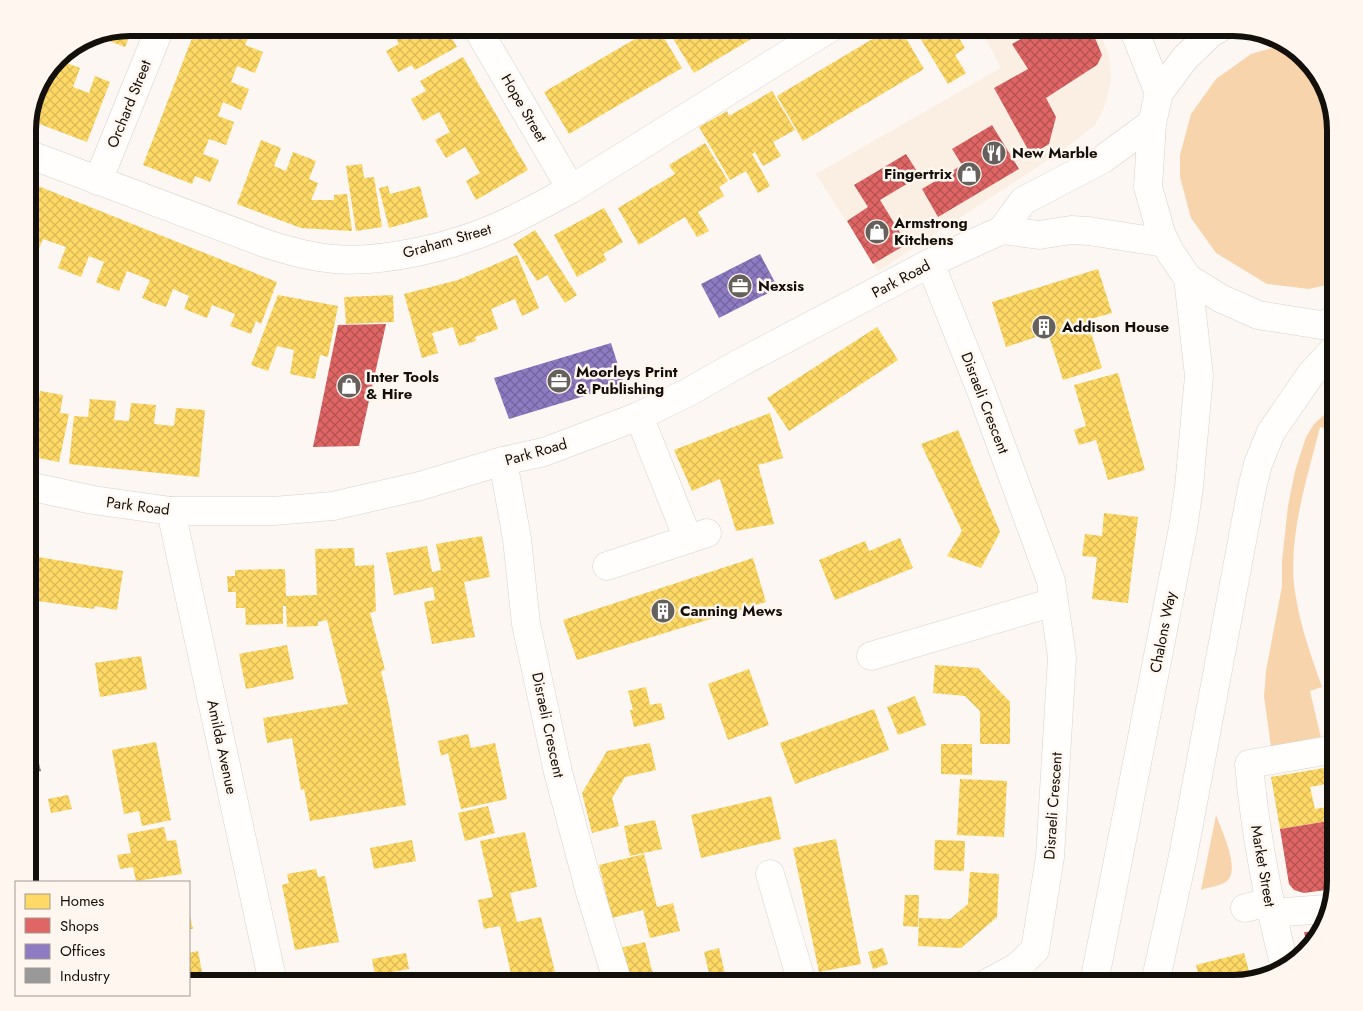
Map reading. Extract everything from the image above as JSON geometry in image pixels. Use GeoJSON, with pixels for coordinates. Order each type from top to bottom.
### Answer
{"type":"FeatureCollection","features":[{"type":"Feature","properties":{"kind":"street","name":"Orchard Street"},"geometry":{"type":"LineString","coordinates":[[98,181],[157,36]]}},
{"type":"Feature","properties":{"kind":"street","name":"Hope Street"},"geometry":{"type":"LineString","coordinates":[[482,36],[571,188]]}},
{"type":"Feature","properties":{"kind":"street","name":"Graham Street"},"geometry":{"type":"LineString","coordinates":[[36,157],[267,244],[302,254],[335,259],[368,259],[399,256],[467,238],[497,227],[571,188],[817,36]]}},
{"type":"Feature","properties":{"kind":"street"},"geometry":{"type":"LineString","coordinates":[[1136,36],[1158,93]]}},
{"type":"Feature","properties":{"kind":"street"},"geometry":{"type":"LineString","coordinates":[[1208,36],[1185,58],[1158,93],[1152,123],[1148,188],[1165,243],[1188,278],[1220,298],[1258,315],[1321,325],[1327,323]]}},
{"type":"Feature","properties":{"kind":"street"},"geometry":{"type":"LineString","coordinates":[[1152,123],[1103,159],[1023,201],[1002,230],[1039,234],[1071,230],[1089,231],[1165,243]]}},
{"type":"Feature","properties":{"kind":"street","name":"Park Road"},"geometry":{"type":"LineString","coordinates":[[36,488],[93,500],[171,511],[274,511],[333,506],[420,486],[503,461],[544,452],[639,416],[688,393],[736,365],[930,263],[1002,230]]}},
{"type":"Feature","properties":{"kind":"street","name":"Disraeli Crescent"},"geometry":{"type":"LineString","coordinates":[[930,263],[982,393],[1051,581],[1062,657],[1050,857],[1035,950],[1017,967],[1003,975]]}},
{"type":"Feature","properties":{"kind":"street","name":"Chalons Way"},"geometry":{"type":"LineString","coordinates":[[1096,975],[1183,528],[1189,487],[1199,376],[1188,278]]}},
{"type":"Feature","properties":{"kind":"street"},"geometry":{"type":"LineString","coordinates":[[1157,975],[1183,856],[1250,497],[1258,464],[1271,432],[1311,374],[1327,357]]}},
{"type":"Feature","properties":{"kind":"street"},"geometry":{"type":"LineString","coordinates":[[606,566],[697,536],[639,416]]}},
{"type":"Feature","properties":{"kind":"street","name":"Disraeli Crescent"},"geometry":{"type":"LineString","coordinates":[[503,461],[517,539],[526,624],[558,772],[590,892],[615,975]]}},
{"type":"Feature","properties":{"kind":"street","name":"Amilda Avenue"},"geometry":{"type":"LineString","coordinates":[[171,511],[271,975]]}},
{"type":"Feature","properties":{"kind":"street"},"geometry":{"type":"LineString","coordinates":[[871,656],[1054,602]]}},
{"type":"Feature","properties":{"kind":"street","name":"Market Street"},"geometry":{"type":"LineString","coordinates":[[1282,961],[1262,908],[1258,840],[1249,764],[1324,751]]}},
{"type":"Feature","properties":{"kind":"street"},"geometry":{"type":"LineString","coordinates":[[770,874],[799,975]]}},
{"type":"Feature","properties":{"kind":"street"},"geometry":{"type":"LineString","coordinates":[[1262,908],[1323,909]]}},
{"type":"Feature","properties":{"kind":"shaded area"},"geometry":{"type":"Polygon","coordinates":[[[984,36],[1101,36],[1109,56],[1111,81],[1105,105],[1095,125],[1063,150],[878,271],[816,174],[1001,68],[984,36]]]}},
{"type":"Feature","properties":{"kind":"shaded area"},"geometry":{"type":"Polygon","coordinates":[[[1276,47],[1290,56],[1314,83],[1324,106],[1327,130],[1327,285],[1309,289],[1267,284],[1216,253],[1191,218],[1180,177],[1180,155],[1191,114],[1216,79],[1251,54],[1276,47]]]}},
{"type":"Feature","properties":{"kind":"shaded area"},"geometry":{"type":"Polygon","coordinates":[[[1327,412],[1327,429],[1320,427],[1304,488],[1296,530],[1293,572],[1297,604],[1306,640],[1322,687],[1310,691],[1321,738],[1271,747],[1264,696],[1266,671],[1282,586],[1282,561],[1288,506],[1295,471],[1306,437],[1314,424],[1327,412]]]}},
{"type":"Feature","properties":{"kind":"shaded area"},"geometry":{"type":"Polygon","coordinates":[[[1216,815],[1229,849],[1232,868],[1231,876],[1224,883],[1201,890],[1216,815]]]}},
{"type":"Feature","properties":{"kind":"building: Homes"},"geometry":{"type":"Polygon","coordinates":[[[130,36],[125,47],[105,39],[130,36]]]}},
{"type":"Feature","properties":{"kind":"building: Homes"},"geometry":{"type":"Polygon","coordinates":[[[193,36],[249,36],[245,45],[263,52],[255,73],[237,66],[231,82],[249,89],[241,110],[223,102],[218,116],[234,122],[226,145],[209,139],[203,154],[219,160],[210,182],[195,176],[192,184],[143,165],[193,36]]]}},
{"type":"Feature","properties":{"kind":"building: Homes"},"geometry":{"type":"Polygon","coordinates":[[[394,36],[451,36],[457,47],[415,70],[412,65],[398,72],[386,51],[399,44],[394,36]]]}},
{"type":"Feature","properties":{"kind":"building: Homes"},"geometry":{"type":"Polygon","coordinates":[[[640,36],[663,36],[682,68],[569,134],[544,92],[640,36]]]}},
{"type":"Feature","properties":{"kind":"building: Homes"},"geometry":{"type":"Polygon","coordinates":[[[671,36],[756,36],[694,73],[671,36]]]}},
{"type":"Feature","properties":{"kind":"building: Homes"},"geometry":{"type":"Polygon","coordinates":[[[878,36],[905,36],[924,69],[803,141],[777,96],[878,36]]]}},
{"type":"Feature","properties":{"kind":"building: Homes"},"geometry":{"type":"Polygon","coordinates":[[[919,36],[958,36],[965,48],[955,55],[966,73],[948,84],[919,36]]]}},
{"type":"Feature","properties":{"kind":"building: Homes"},"geometry":{"type":"Polygon","coordinates":[[[463,57],[528,170],[476,200],[466,181],[480,173],[465,147],[446,158],[435,140],[450,132],[439,112],[423,121],[411,99],[426,91],[420,81],[463,57]]]}},
{"type":"Feature","properties":{"kind":"building: Homes"},"geometry":{"type":"Polygon","coordinates":[[[65,63],[80,68],[73,87],[89,93],[95,76],[110,82],[87,142],[36,123],[43,94],[56,73],[65,63]]]}},
{"type":"Feature","properties":{"kind":"building: Homes"},"geometry":{"type":"Polygon","coordinates":[[[772,91],[795,130],[773,142],[781,156],[763,166],[755,152],[752,154],[770,186],[758,193],[746,171],[730,180],[699,127],[727,111],[729,116],[772,91]]]}},
{"type":"Feature","properties":{"kind":"building: Homes"},"geometry":{"type":"Polygon","coordinates":[[[261,140],[281,148],[274,166],[286,171],[293,152],[316,161],[309,179],[318,183],[311,200],[334,200],[334,195],[347,194],[352,231],[301,228],[237,204],[261,140]]]}},
{"type":"Feature","properties":{"kind":"building: Homes"},"geometry":{"type":"Polygon","coordinates":[[[705,143],[728,181],[719,187],[724,196],[698,212],[709,231],[697,237],[685,217],[639,245],[618,208],[675,174],[669,165],[705,143]]]}},
{"type":"Feature","properties":{"kind":"building: Homes"},"geometry":{"type":"Polygon","coordinates":[[[362,164],[364,178],[374,177],[382,227],[356,231],[346,166],[362,164]]]}},
{"type":"Feature","properties":{"kind":"building: Homes"},"geometry":{"type":"Polygon","coordinates":[[[36,185],[277,282],[261,324],[256,321],[251,334],[230,326],[235,314],[212,305],[207,318],[184,309],[189,296],[173,289],[166,307],[142,298],[150,280],[127,271],[119,291],[96,282],[104,262],[89,256],[81,277],[58,268],[66,247],[43,239],[36,256],[36,185]]]}},
{"type":"Feature","properties":{"kind":"building: Homes"},"geometry":{"type":"Polygon","coordinates":[[[388,186],[390,194],[420,186],[428,217],[389,228],[379,188],[388,186]]]}},
{"type":"Feature","properties":{"kind":"building: Homes"},"geometry":{"type":"Polygon","coordinates":[[[604,208],[623,242],[603,254],[607,260],[577,277],[554,235],[604,208]]]}},
{"type":"Feature","properties":{"kind":"building: Homes"},"geometry":{"type":"Polygon","coordinates":[[[535,230],[577,295],[565,303],[547,275],[537,281],[513,244],[535,230]]]}},
{"type":"Feature","properties":{"kind":"building: Homes"},"geometry":{"type":"Polygon","coordinates":[[[517,255],[539,308],[522,316],[515,299],[491,309],[498,329],[475,337],[476,341],[459,346],[453,327],[432,333],[438,353],[422,358],[404,294],[458,280],[517,255]]]}},
{"type":"Feature","properties":{"kind":"building: Homes","name":"Addison House"},"geometry":{"type":"Polygon","coordinates":[[[1098,269],[1112,313],[1087,320],[1102,368],[1063,380],[1048,333],[1006,347],[992,302],[1098,269]]]}},
{"type":"Feature","properties":{"kind":"building: Homes"},"geometry":{"type":"Polygon","coordinates":[[[278,295],[338,306],[328,357],[320,355],[315,379],[290,374],[294,350],[277,346],[268,371],[251,365],[278,295]]]}},
{"type":"Feature","properties":{"kind":"building: Homes"},"geometry":{"type":"Polygon","coordinates":[[[393,295],[394,322],[346,324],[344,297],[393,295]]]}},
{"type":"Feature","properties":{"kind":"building: Homes"},"geometry":{"type":"Polygon","coordinates":[[[877,327],[898,360],[789,431],[767,398],[877,327]]]}},
{"type":"Feature","properties":{"kind":"building: Homes"},"geometry":{"type":"Polygon","coordinates":[[[1118,373],[1145,470],[1108,480],[1096,440],[1079,445],[1074,430],[1086,426],[1074,385],[1118,373]]]}},
{"type":"Feature","properties":{"kind":"building: Homes"},"geometry":{"type":"Polygon","coordinates":[[[40,391],[63,395],[60,413],[69,414],[59,462],[36,458],[37,408],[40,391]]]}},
{"type":"Feature","properties":{"kind":"building: Homes"},"geometry":{"type":"Polygon","coordinates":[[[90,399],[116,401],[114,420],[129,421],[131,403],[156,405],[154,424],[174,426],[176,408],[205,410],[199,477],[69,464],[74,416],[88,417],[90,399]]]}},
{"type":"Feature","properties":{"kind":"building: Homes"},"geometry":{"type":"Polygon","coordinates":[[[770,413],[783,458],[758,465],[774,524],[736,531],[720,479],[692,491],[674,450],[770,413]]]}},
{"type":"Feature","properties":{"kind":"building: Homes"},"geometry":{"type":"Polygon","coordinates":[[[958,430],[1000,532],[981,568],[947,556],[962,531],[921,444],[958,430]]]}},
{"type":"Feature","properties":{"kind":"building: Homes"},"geometry":{"type":"Polygon","coordinates":[[[1104,513],[1138,517],[1128,603],[1092,599],[1097,557],[1082,556],[1085,534],[1102,536],[1104,513]]]}},
{"type":"Feature","properties":{"kind":"building: Homes"},"geometry":{"type":"Polygon","coordinates":[[[482,536],[490,577],[464,582],[475,637],[432,644],[424,602],[435,600],[433,587],[394,595],[386,553],[427,546],[432,572],[441,570],[436,544],[482,536]]]}},
{"type":"Feature","properties":{"kind":"building: Homes"},"geometry":{"type":"Polygon","coordinates":[[[900,538],[913,568],[835,600],[819,560],[865,541],[869,551],[900,538]]]}},
{"type":"Feature","properties":{"kind":"building: Homes"},"geometry":{"type":"Polygon","coordinates":[[[354,548],[355,566],[374,565],[376,611],[370,613],[385,670],[381,671],[406,805],[310,821],[304,789],[301,790],[292,738],[267,743],[263,718],[348,704],[327,620],[318,622],[318,626],[287,627],[286,606],[283,606],[283,624],[246,625],[245,608],[236,608],[236,592],[228,592],[227,576],[235,576],[235,570],[285,569],[286,596],[317,595],[315,549],[354,548]]]}},
{"type":"Feature","properties":{"kind":"building: Homes"},"geometry":{"type":"Polygon","coordinates":[[[38,557],[123,571],[117,610],[95,606],[94,609],[36,601],[38,557]]]}},
{"type":"Feature","properties":{"kind":"building: Homes","name":"Canning Mews"},"geometry":{"type":"Polygon","coordinates":[[[753,558],[766,602],[577,660],[563,620],[753,558]]]}},
{"type":"Feature","properties":{"kind":"building: Homes"},"geometry":{"type":"Polygon","coordinates":[[[287,645],[294,679],[246,689],[239,654],[287,645]]]}},
{"type":"Feature","properties":{"kind":"building: Homes"},"geometry":{"type":"Polygon","coordinates":[[[141,656],[147,689],[100,697],[95,663],[141,656]]]}},
{"type":"Feature","properties":{"kind":"building: Homes"},"geometry":{"type":"Polygon","coordinates":[[[935,665],[978,668],[1010,702],[1010,744],[980,744],[980,711],[965,696],[933,693],[935,665]]]}},
{"type":"Feature","properties":{"kind":"building: Homes"},"geometry":{"type":"Polygon","coordinates":[[[749,669],[769,725],[728,740],[708,684],[749,669]]]}},
{"type":"Feature","properties":{"kind":"building: Homes"},"geometry":{"type":"Polygon","coordinates":[[[646,687],[650,705],[661,703],[665,719],[634,727],[630,710],[633,710],[628,691],[646,687]]]}},
{"type":"Feature","properties":{"kind":"building: Homes"},"geometry":{"type":"Polygon","coordinates":[[[915,696],[926,725],[898,735],[887,707],[915,696]]]}},
{"type":"Feature","properties":{"kind":"building: Homes"},"geometry":{"type":"Polygon","coordinates":[[[874,709],[889,750],[795,784],[780,743],[874,709]]]}},
{"type":"Feature","properties":{"kind":"building: Homes"},"geometry":{"type":"Polygon","coordinates":[[[468,734],[471,748],[495,743],[507,799],[461,809],[448,753],[441,756],[438,741],[468,734]]]}},
{"type":"Feature","properties":{"kind":"building: Homes"},"geometry":{"type":"Polygon","coordinates":[[[156,742],[171,820],[142,826],[139,811],[124,814],[112,750],[156,742]]]}},
{"type":"Feature","properties":{"kind":"building: Homes"},"geometry":{"type":"Polygon","coordinates":[[[650,743],[656,770],[625,777],[612,798],[619,826],[592,833],[582,793],[607,751],[650,743]]]}},
{"type":"Feature","properties":{"kind":"building: Homes"},"geometry":{"type":"Polygon","coordinates":[[[941,744],[972,744],[972,775],[941,774],[941,744]]]}},
{"type":"Feature","properties":{"kind":"building: Homes"},"geometry":{"type":"Polygon","coordinates":[[[1327,768],[1327,784],[1310,787],[1315,809],[1327,807],[1327,821],[1280,829],[1271,777],[1327,768]]]}},
{"type":"Feature","properties":{"kind":"building: Homes"},"geometry":{"type":"Polygon","coordinates":[[[960,779],[1007,781],[1004,837],[957,835],[960,779]]]}},
{"type":"Feature","properties":{"kind":"building: Homes"},"geometry":{"type":"Polygon","coordinates":[[[68,795],[72,809],[51,813],[48,799],[68,795]]]}},
{"type":"Feature","properties":{"kind":"building: Homes"},"geometry":{"type":"Polygon","coordinates":[[[771,796],[781,839],[701,858],[691,815],[771,796]]]}},
{"type":"Feature","properties":{"kind":"building: Homes"},"geometry":{"type":"Polygon","coordinates":[[[488,806],[495,833],[465,841],[458,813],[488,806]]]}},
{"type":"Feature","properties":{"kind":"building: Homes"},"geometry":{"type":"Polygon","coordinates":[[[655,820],[662,849],[630,856],[624,826],[655,820]]]}},
{"type":"Feature","properties":{"kind":"building: Homes"},"geometry":{"type":"Polygon","coordinates":[[[164,827],[167,841],[176,840],[182,874],[136,881],[133,867],[120,869],[117,855],[131,853],[127,834],[164,827]]]}},
{"type":"Feature","properties":{"kind":"building: Homes"},"geometry":{"type":"Polygon","coordinates":[[[525,832],[537,887],[510,893],[517,922],[541,917],[555,972],[542,975],[511,975],[500,926],[484,929],[478,900],[493,897],[480,841],[525,832]]]}},
{"type":"Feature","properties":{"kind":"building: Homes"},"geometry":{"type":"Polygon","coordinates":[[[836,839],[861,964],[819,972],[793,848],[836,839]]]}},
{"type":"Feature","properties":{"kind":"building: Homes"},"geometry":{"type":"Polygon","coordinates":[[[412,840],[416,861],[374,869],[370,848],[412,840]]]}},
{"type":"Feature","properties":{"kind":"building: Homes"},"geometry":{"type":"Polygon","coordinates":[[[935,840],[965,841],[964,871],[934,870],[935,840]]]}},
{"type":"Feature","properties":{"kind":"building: Homes"},"geometry":{"type":"Polygon","coordinates":[[[644,854],[657,907],[673,903],[680,931],[650,938],[643,910],[612,918],[599,865],[644,854]]]}},
{"type":"Feature","properties":{"kind":"building: Homes"},"geometry":{"type":"Polygon","coordinates":[[[316,869],[318,877],[325,876],[339,942],[295,950],[282,885],[289,883],[287,874],[316,869]]]}},
{"type":"Feature","properties":{"kind":"building: Homes"},"geometry":{"type":"Polygon","coordinates":[[[970,872],[999,874],[997,917],[961,948],[918,946],[919,918],[950,919],[968,904],[970,872]]]}},
{"type":"Feature","properties":{"kind":"building: Homes"},"geometry":{"type":"Polygon","coordinates":[[[905,895],[919,895],[918,927],[903,926],[905,895]]]}},
{"type":"Feature","properties":{"kind":"building: Homes"},"geometry":{"type":"Polygon","coordinates":[[[190,917],[193,929],[190,929],[190,917]]]}},
{"type":"Feature","properties":{"kind":"building: Homes"},"geometry":{"type":"Polygon","coordinates":[[[645,942],[652,971],[659,975],[623,975],[616,949],[645,942]]]}},
{"type":"Feature","properties":{"kind":"building: Homes"},"geometry":{"type":"Polygon","coordinates":[[[719,948],[725,975],[709,975],[704,952],[719,948]]]}},
{"type":"Feature","properties":{"kind":"building: Homes"},"geometry":{"type":"Polygon","coordinates":[[[883,948],[888,964],[873,969],[868,952],[883,948]]]}},
{"type":"Feature","properties":{"kind":"building: Homes"},"geometry":{"type":"Polygon","coordinates":[[[198,951],[202,975],[190,975],[190,953],[198,951]]]}},
{"type":"Feature","properties":{"kind":"building: Homes"},"geometry":{"type":"Polygon","coordinates":[[[406,953],[409,969],[375,975],[372,959],[406,953]]]}},
{"type":"Feature","properties":{"kind":"building: Homes"},"geometry":{"type":"Polygon","coordinates":[[[1244,953],[1249,973],[1198,975],[1196,965],[1244,953]]]}},
{"type":"Feature","properties":{"kind":"building: Homes"},"geometry":{"type":"Polygon","coordinates":[[[359,972],[360,975],[341,975],[359,972]]]}},
{"type":"Feature","properties":{"kind":"building: Shops"},"geometry":{"type":"Polygon","coordinates":[[[1026,36],[1094,36],[1102,55],[1097,65],[1046,98],[1056,117],[1049,144],[1031,155],[994,88],[1028,69],[1012,44],[1026,36]]]}},
{"type":"Feature","properties":{"kind":"building: Shops","name":"Fingertrix"},"geometry":{"type":"Polygon","coordinates":[[[992,125],[1019,169],[938,217],[922,189],[962,165],[952,149],[992,125]]]}},
{"type":"Feature","properties":{"kind":"building: Shops"},"geometry":{"type":"Polygon","coordinates":[[[906,154],[920,176],[880,200],[907,244],[873,264],[847,221],[868,207],[854,185],[906,154]]]}},
{"type":"Feature","properties":{"kind":"building: Shops","name":"Inter Tools & Hire"},"geometry":{"type":"Polygon","coordinates":[[[386,324],[359,446],[313,447],[338,325],[386,324]]]}},
{"type":"Feature","properties":{"kind":"building: Shops"},"geometry":{"type":"Polygon","coordinates":[[[1327,821],[1326,890],[1304,893],[1294,890],[1289,884],[1280,829],[1327,821]]]}},
{"type":"Feature","properties":{"kind":"building: Shops"},"geometry":{"type":"Polygon","coordinates":[[[1312,931],[1306,939],[1304,932],[1312,931]]]}},
{"type":"Feature","properties":{"kind":"building: Offices","name":"Nexsis"},"geometry":{"type":"Polygon","coordinates":[[[760,254],[778,288],[719,318],[701,284],[760,254]]]}},
{"type":"Feature","properties":{"kind":"building: Offices","name":"Moorleys Print & Publishing"},"geometry":{"type":"Polygon","coordinates":[[[611,343],[624,384],[509,419],[494,378],[611,343]]]}},
{"type":"Feature","properties":{"kind":"building: Industry"},"geometry":{"type":"Polygon","coordinates":[[[36,755],[41,771],[36,772],[36,755]]]}},
{"type":"Feature","properties":{"kind":"place","name":"New Marble"},"geometry":{"type":"Point","coordinates":[994,153]}},
{"type":"Feature","properties":{"kind":"place","name":"Fingertrix"},"geometry":{"type":"Point","coordinates":[969,174]}},
{"type":"Feature","properties":{"kind":"place","name":"Armstrong Kitchens"},"geometry":{"type":"Point","coordinates":[877,232]}},
{"type":"Feature","properties":{"kind":"place","name":"Nexsis"},"geometry":{"type":"Point","coordinates":[740,286]}},
{"type":"Feature","properties":{"kind":"place","name":"Addison House"},"geometry":{"type":"Point","coordinates":[1044,327]}},
{"type":"Feature","properties":{"kind":"place","name":"Moorleys Print & Publishing"},"geometry":{"type":"Point","coordinates":[559,381]}},
{"type":"Feature","properties":{"kind":"place","name":"Inter Tools & Hire"},"geometry":{"type":"Point","coordinates":[349,386]}},
{"type":"Feature","properties":{"kind":"place","name":"Canning Mews"},"geometry":{"type":"Point","coordinates":[663,611]}}]}
